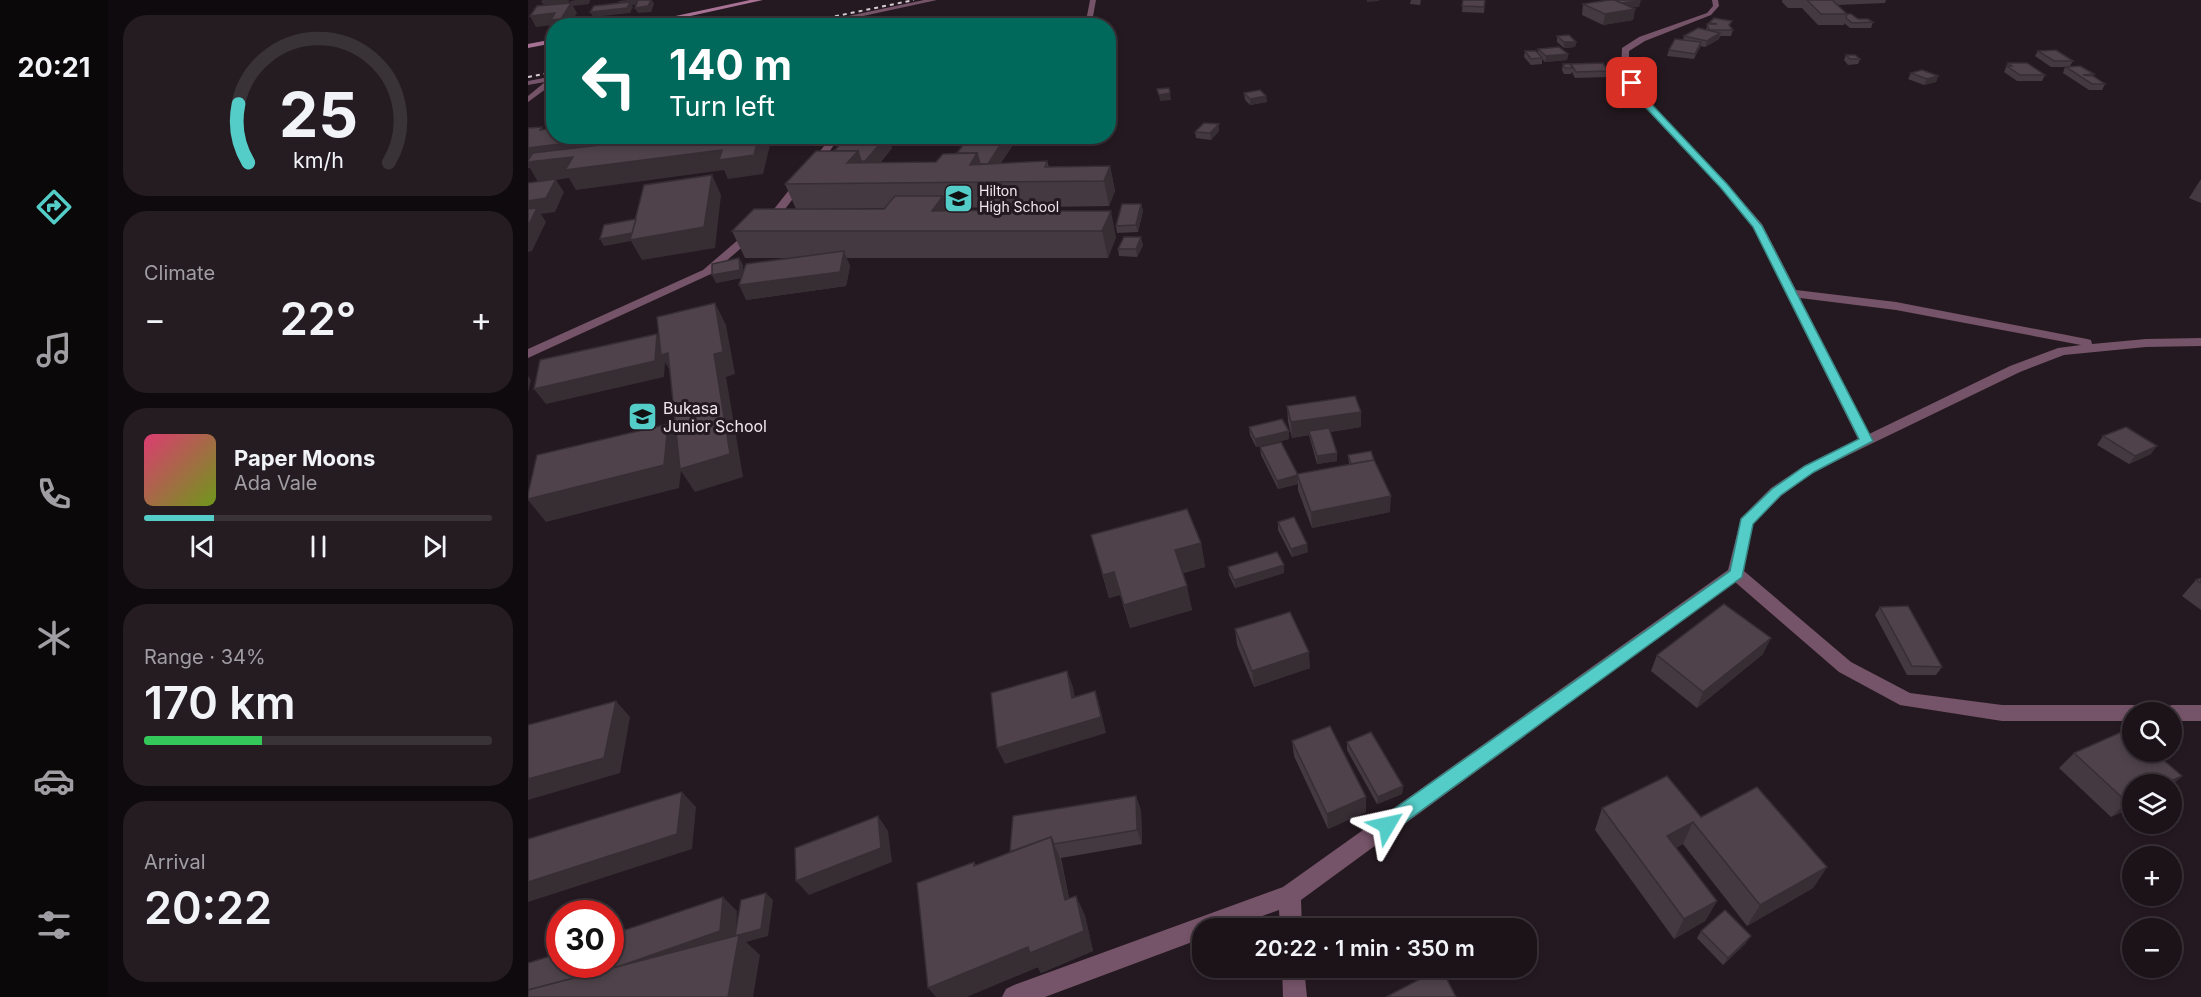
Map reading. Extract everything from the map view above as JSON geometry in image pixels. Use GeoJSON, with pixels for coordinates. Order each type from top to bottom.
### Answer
{"type":"FeatureCollection","features":[{"type":"Feature","properties":{"kind":"main road"},"geometry":{"type":"LineString","coordinates":[[671,18],[760,0]]}},
{"type":"Feature","properties":{"kind":"main road"},"geometry":{"type":"LineString","coordinates":[[528,46],[546,43]]}},
{"type":"Feature","properties":{"kind":"street"},"geometry":{"type":"LineString","coordinates":[[844,18],[934,0]]}},
{"type":"Feature","properties":{"kind":"street"},"geometry":{"type":"LineString","coordinates":[[1090,18],[1093,0]]}},
{"type":"Feature","properties":{"kind":"street"},"geometry":{"type":"LineString","coordinates":[[1715,0],[1716,6],[1709,14],[1642,39],[1625,50],[1625,71],[1639,96],[1724,186],[1758,226],[1866,441]]}},
{"type":"Feature","properties":{"kind":"street"},"geometry":{"type":"LineString","coordinates":[[528,83],[546,80]]}},
{"type":"Feature","properties":{"kind":"street"},"geometry":{"type":"LineString","coordinates":[[528,100],[546,85]]}},
{"type":"Feature","properties":{"kind":"street"},"geometry":{"type":"LineString","coordinates":[[528,354],[707,272],[778,211],[832,144]]}},
{"type":"Feature","properties":{"kind":"street"},"geometry":{"type":"LineString","coordinates":[[1791,293],[1896,306],[2100,346]]}},
{"type":"Feature","properties":{"kind":"street"},"geometry":{"type":"LineString","coordinates":[[1014,997],[1290,895],[1736,573],[1746,522],[1776,492],[1809,469],[2015,369],[2062,351],[2100,346],[2201,342]]}},
{"type":"Feature","properties":{"kind":"street"},"geometry":{"type":"LineString","coordinates":[[1736,573],[1845,667],[1907,700],[2002,713],[2122,713]]}},
{"type":"Feature","properties":{"kind":"street"},"geometry":{"type":"LineString","coordinates":[[2182,713],[2201,713]]}},
{"type":"Feature","properties":{"kind":"street"},"geometry":{"type":"LineString","coordinates":[[1290,895],[1291,918]]}},
{"type":"Feature","properties":{"kind":"street"},"geometry":{"type":"LineString","coordinates":[[1293,978],[1294,997]]}},
{"type":"Feature","properties":{"kind":"building"},"geometry":{"type":"Polygon","coordinates":[[[638,0],[651,0],[648,6],[635,8],[638,0]]]}},
{"type":"Feature","properties":{"kind":"building"},"geometry":{"type":"Polygon","coordinates":[[[1463,0],[1485,0],[1484,7],[1462,6],[1463,0]]]}},
{"type":"Feature","properties":{"kind":"building"},"geometry":{"type":"Polygon","coordinates":[[[1615,0],[1635,9],[1605,14],[1583,4],[1615,0]]]}},
{"type":"Feature","properties":{"kind":"building"},"geometry":{"type":"Polygon","coordinates":[[[1615,0],[1638,0],[1640,1],[1621,3],[1615,0]]]}},
{"type":"Feature","properties":{"kind":"building"},"geometry":{"type":"Polygon","coordinates":[[[1807,0],[1832,0],[1847,14],[1821,14],[1807,0]]]}},
{"type":"Feature","properties":{"kind":"building"},"geometry":{"type":"Polygon","coordinates":[[[630,2],[627,8],[590,12],[594,6],[630,2]]]}},
{"type":"Feature","properties":{"kind":"building"},"geometry":{"type":"Polygon","coordinates":[[[571,3],[562,18],[552,18],[555,13],[530,16],[537,6],[571,3]]]}},
{"type":"Feature","properties":{"kind":"building"},"geometry":{"type":"Polygon","coordinates":[[[1847,14],[1873,22],[1852,23],[1846,18],[1847,14]]]}},
{"type":"Feature","properties":{"kind":"building"},"geometry":{"type":"Polygon","coordinates":[[[1714,18],[1732,21],[1729,25],[1733,30],[1709,30],[1707,24],[1717,24],[1709,23],[1714,18]]]}},
{"type":"Feature","properties":{"kind":"building"},"geometry":{"type":"Polygon","coordinates":[[[1698,28],[1720,33],[1707,41],[1684,36],[1698,28]]]}},
{"type":"Feature","properties":{"kind":"building"},"geometry":{"type":"Polygon","coordinates":[[[1569,35],[1576,42],[1564,42],[1557,36],[1569,35]]]}},
{"type":"Feature","properties":{"kind":"building"},"geometry":{"type":"Polygon","coordinates":[[[1675,39],[1701,42],[1695,54],[1669,50],[1675,39]]]}},
{"type":"Feature","properties":{"kind":"building"},"geometry":{"type":"Polygon","coordinates":[[[1559,47],[1568,54],[1546,56],[1538,49],[1559,47]]]}},
{"type":"Feature","properties":{"kind":"building"},"geometry":{"type":"Polygon","coordinates":[[[2056,50],[2073,61],[2054,61],[2038,51],[2056,50]]]}},
{"type":"Feature","properties":{"kind":"building"},"geometry":{"type":"Polygon","coordinates":[[[1525,51],[1536,51],[1542,58],[1531,59],[1525,51]]]}},
{"type":"Feature","properties":{"kind":"building"},"geometry":{"type":"Polygon","coordinates":[[[1846,55],[1855,55],[1860,59],[1850,59],[1846,55]]]}},
{"type":"Feature","properties":{"kind":"building"},"geometry":{"type":"Polygon","coordinates":[[[1603,63],[1608,71],[1576,72],[1571,64],[1603,63]]]}},
{"type":"Feature","properties":{"kind":"building"},"geometry":{"type":"Polygon","coordinates":[[[2008,63],[2027,63],[2045,75],[2020,75],[2007,66],[2012,66],[2008,63]]]}},
{"type":"Feature","properties":{"kind":"building"},"geometry":{"type":"Polygon","coordinates":[[[1563,64],[1570,64],[1572,68],[1565,68],[1563,64]]]}},
{"type":"Feature","properties":{"kind":"building"},"geometry":{"type":"Polygon","coordinates":[[[2080,66],[2094,74],[2083,75],[2093,76],[2105,84],[2092,84],[2066,67],[2080,66]]]}},
{"type":"Feature","properties":{"kind":"building"},"geometry":{"type":"Polygon","coordinates":[[[1922,70],[1938,76],[1927,79],[1911,73],[1922,70]]]}},
{"type":"Feature","properties":{"kind":"building"},"geometry":{"type":"Polygon","coordinates":[[[1169,88],[1170,93],[1159,95],[1157,89],[1169,88]]]}},
{"type":"Feature","properties":{"kind":"building"},"geometry":{"type":"Polygon","coordinates":[[[1260,90],[1266,96],[1250,99],[1244,93],[1260,90]]]}},
{"type":"Feature","properties":{"kind":"building"},"geometry":{"type":"Polygon","coordinates":[[[1204,123],[1219,124],[1210,133],[1195,132],[1204,123]]]}},
{"type":"Feature","properties":{"kind":"building"},"geometry":{"type":"Polygon","coordinates":[[[542,127],[540,130],[546,129],[546,144],[559,144],[528,148],[528,128],[542,127]]]}},
{"type":"Feature","properties":{"kind":"building"},"geometry":{"type":"Polygon","coordinates":[[[609,144],[757,144],[754,155],[719,160],[722,150],[565,170],[573,157],[528,162],[533,153],[609,144]]]}},
{"type":"Feature","properties":{"kind":"building"},"geometry":{"type":"Polygon","coordinates":[[[841,144],[880,144],[865,161],[861,161],[858,151],[834,151],[841,144]]]}},
{"type":"Feature","properties":{"kind":"building"},"geometry":{"type":"Polygon","coordinates":[[[964,144],[1001,144],[988,164],[980,164],[977,153],[957,153],[964,144]]]}},
{"type":"Feature","properties":{"kind":"building"},"geometry":{"type":"Polygon","coordinates":[[[816,151],[858,151],[847,163],[936,162],[943,154],[977,153],[970,165],[1047,161],[1045,167],[1110,166],[1104,181],[785,184],[816,151]]]}},
{"type":"Feature","properties":{"kind":"building"},"geometry":{"type":"Polygon","coordinates":[[[712,175],[704,227],[630,240],[644,185],[712,175]]]}},
{"type":"Feature","properties":{"kind":"building"},"geometry":{"type":"Polygon","coordinates":[[[556,179],[546,198],[528,201],[528,183],[556,179]]]}},
{"type":"Feature","properties":{"kind":"building"},"geometry":{"type":"Polygon","coordinates":[[[895,196],[943,196],[932,211],[1010,210],[1013,205],[1047,205],[1044,211],[1111,211],[1102,231],[732,231],[754,209],[884,209],[895,196]]]}},
{"type":"Feature","properties":{"kind":"building"},"geometry":{"type":"Polygon","coordinates":[[[1122,204],[1141,204],[1136,225],[1116,226],[1122,204]]]}},
{"type":"Feature","properties":{"kind":"building"},"geometry":{"type":"Polygon","coordinates":[[[537,208],[528,226],[528,209],[537,208]]]}},
{"type":"Feature","properties":{"kind":"building"},"geometry":{"type":"Polygon","coordinates":[[[636,219],[632,233],[600,239],[604,225],[636,219]]]}},
{"type":"Feature","properties":{"kind":"building"},"geometry":{"type":"Polygon","coordinates":[[[1124,237],[1141,237],[1136,249],[1118,249],[1124,237]]]}},
{"type":"Feature","properties":{"kind":"building"},"geometry":{"type":"Polygon","coordinates":[[[844,251],[840,272],[739,285],[746,264],[844,251]]]}},
{"type":"Feature","properties":{"kind":"building"},"geometry":{"type":"Polygon","coordinates":[[[739,258],[740,270],[712,275],[712,264],[739,258]]]}},
{"type":"Feature","properties":{"kind":"building"},"geometry":{"type":"Polygon","coordinates":[[[715,303],[723,352],[714,354],[730,454],[680,469],[668,353],[661,355],[657,317],[715,303]]]}},
{"type":"Feature","properties":{"kind":"building"},"geometry":{"type":"Polygon","coordinates":[[[657,334],[655,361],[534,389],[540,360],[657,334]]]}},
{"type":"Feature","properties":{"kind":"building"},"geometry":{"type":"Polygon","coordinates":[[[1355,396],[1361,412],[1291,422],[1287,406],[1355,396]]]}},
{"type":"Feature","properties":{"kind":"building"},"geometry":{"type":"Polygon","coordinates":[[[1282,419],[1289,431],[1255,439],[1249,427],[1282,419]]]}},
{"type":"Feature","properties":{"kind":"building"},"geometry":{"type":"Polygon","coordinates":[[[668,424],[664,465],[528,499],[537,455],[668,424]]]}},
{"type":"Feature","properties":{"kind":"building"},"geometry":{"type":"Polygon","coordinates":[[[2126,427],[2157,446],[2135,456],[2103,436],[2126,427]]]}},
{"type":"Feature","properties":{"kind":"building"},"geometry":{"type":"Polygon","coordinates":[[[1329,428],[1337,453],[1317,456],[1309,431],[1329,428]]]}},
{"type":"Feature","properties":{"kind":"building"},"geometry":{"type":"Polygon","coordinates":[[[1281,442],[1298,475],[1277,481],[1260,447],[1281,442]]]}},
{"type":"Feature","properties":{"kind":"building"},"geometry":{"type":"Polygon","coordinates":[[[1371,451],[1374,460],[1351,464],[1348,455],[1371,451]]]}},
{"type":"Feature","properties":{"kind":"building"},"geometry":{"type":"Polygon","coordinates":[[[1374,460],[1391,496],[1311,512],[1297,474],[1374,460]]]}},
{"type":"Feature","properties":{"kind":"building"},"geometry":{"type":"Polygon","coordinates":[[[1187,509],[1201,543],[1175,550],[1187,586],[1124,605],[1114,572],[1103,575],[1091,535],[1187,509]]]}},
{"type":"Feature","properties":{"kind":"building"},"geometry":{"type":"Polygon","coordinates":[[[1294,517],[1307,544],[1291,549],[1278,522],[1294,517]]]}},
{"type":"Feature","properties":{"kind":"building"},"geometry":{"type":"Polygon","coordinates":[[[1277,552],[1284,565],[1234,580],[1228,567],[1277,552]]]}},
{"type":"Feature","properties":{"kind":"building"},"geometry":{"type":"Polygon","coordinates":[[[1724,604],[1771,638],[1703,692],[1657,655],[1724,604]]]}},
{"type":"Feature","properties":{"kind":"building"},"geometry":{"type":"Polygon","coordinates":[[[1908,606],[1942,667],[1912,666],[1880,607],[1908,606]]]}},
{"type":"Feature","properties":{"kind":"building"},"geometry":{"type":"Polygon","coordinates":[[[1290,612],[1309,652],[1252,671],[1235,629],[1290,612]]]}},
{"type":"Feature","properties":{"kind":"building"},"geometry":{"type":"Polygon","coordinates":[[[1067,671],[1072,698],[1095,691],[1101,717],[997,748],[991,693],[1067,671]]]}},
{"type":"Feature","properties":{"kind":"building"},"geometry":{"type":"Polygon","coordinates":[[[616,701],[604,758],[528,779],[528,725],[616,701]]]}},
{"type":"Feature","properties":{"kind":"building"},"geometry":{"type":"Polygon","coordinates":[[[1330,726],[1366,797],[1327,814],[1292,741],[1330,726]]]}},
{"type":"Feature","properties":{"kind":"building"},"geometry":{"type":"Polygon","coordinates":[[[1371,732],[1403,786],[1378,797],[1347,742],[1371,732]]]}},
{"type":"Feature","properties":{"kind":"building"},"geometry":{"type":"Polygon","coordinates":[[[2122,732],[2122,762],[2166,762],[2180,774],[2122,774],[2122,797],[2074,753],[2122,732]]]}},
{"type":"Feature","properties":{"kind":"building"},"geometry":{"type":"Polygon","coordinates":[[[1667,776],[1701,817],[1757,787],[1827,867],[1760,905],[1693,822],[1667,836],[1717,901],[1684,919],[1602,808],[1667,776]]]}},
{"type":"Feature","properties":{"kind":"building"},"geometry":{"type":"Polygon","coordinates":[[[682,792],[677,834],[528,882],[528,839],[682,792]]]}},
{"type":"Feature","properties":{"kind":"building"},"geometry":{"type":"Polygon","coordinates":[[[1136,796],[1137,830],[1054,844],[1051,837],[1010,851],[1013,816],[1136,796]]]}},
{"type":"Feature","properties":{"kind":"building"},"geometry":{"type":"Polygon","coordinates":[[[878,816],[881,848],[796,881],[795,848],[878,816]]]}},
{"type":"Feature","properties":{"kind":"building"},"geometry":{"type":"Polygon","coordinates":[[[1051,837],[1065,900],[1076,896],[1084,931],[1030,953],[1028,947],[928,988],[917,883],[974,862],[974,866],[1051,837]]]}},
{"type":"Feature","properties":{"kind":"building"},"geometry":{"type":"Polygon","coordinates":[[[766,893],[761,929],[735,936],[741,900],[766,893]]]}},
{"type":"Feature","properties":{"kind":"building"},"geometry":{"type":"Polygon","coordinates":[[[723,897],[720,931],[624,965],[624,930],[723,897]]]}},
{"type":"Feature","properties":{"kind":"building"},"geometry":{"type":"Polygon","coordinates":[[[1725,910],[1751,936],[1728,958],[1701,931],[1725,910]]]}},
{"type":"Feature","properties":{"kind":"building"},"geometry":{"type":"Polygon","coordinates":[[[739,935],[728,997],[528,997],[528,990],[574,978],[624,978],[624,965],[739,935]]]}},
{"type":"Feature","properties":{"kind":"building"},"geometry":{"type":"Polygon","coordinates":[[[546,957],[546,978],[574,978],[528,990],[528,963],[546,957]]]}},
{"type":"Feature","properties":{"kind":"building"},"geometry":{"type":"Polygon","coordinates":[[[1422,978],[1446,978],[1456,997],[1386,997],[1422,978]]]}},
{"type":"Feature","properties":{"kind":"railway"},"geometry":{"type":"LineString","coordinates":[[827,18],[914,0]]}},
{"type":"Feature","properties":{"kind":"railway"},"geometry":{"type":"LineString","coordinates":[[528,77],[546,74]]}},
{"type":"Feature","properties":{"kind":"place","name":"Hilton High School"},"geometry":{"type":"Point","coordinates":[958,199]}},
{"type":"Feature","properties":{"kind":"place","name":"Bukasa Junior School"},"geometry":{"type":"Point","coordinates":[642,417]}},
{"type":"Feature","properties":{"kind":"route"},"geometry":{"type":"LineString","coordinates":[[1387,825],[1736,573],[1746,522],[1776,492],[1809,469],[1866,441],[1758,226],[1724,186],[1639,96],[1632,83]]}}]}
